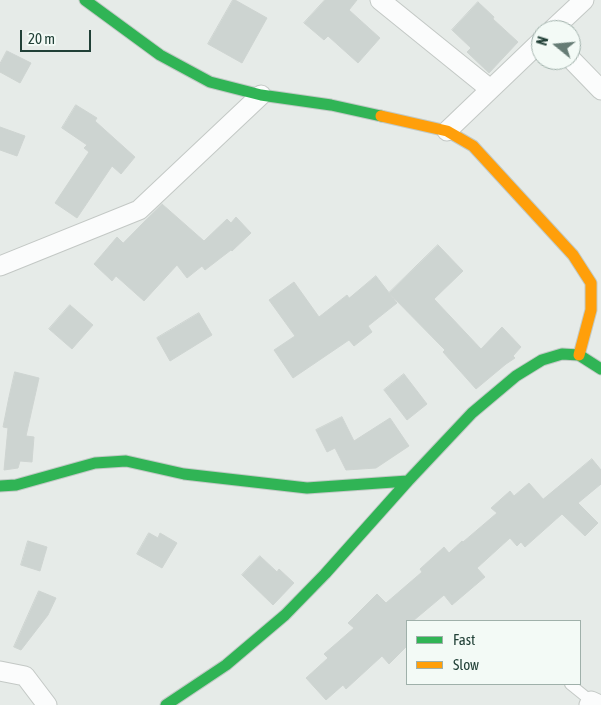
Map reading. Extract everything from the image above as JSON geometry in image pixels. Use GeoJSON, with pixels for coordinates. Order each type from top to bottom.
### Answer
{"type":"FeatureCollection","features":[{"type":"Feature","properties":{"kind":"street"},"geometry":{"type":"LineString","coordinates":[[85,0],[160,54],[210,82],[261,95],[331,105],[447,131],[473,146],[573,255],[591,283],[591,310],[580,355]]}},
{"type":"Feature","properties":{"kind":"street"},"geometry":{"type":"LineString","coordinates":[[380,0],[490,89]]}},
{"type":"Feature","properties":{"kind":"street"},"geometry":{"type":"LineString","coordinates":[[563,20],[584,0]]}},
{"type":"Feature","properties":{"kind":"street"},"geometry":{"type":"LineString","coordinates":[[447,131],[531,50]]}},
{"type":"Feature","properties":{"kind":"street"},"geometry":{"type":"LineString","coordinates":[[581,69],[601,90]]}},
{"type":"Feature","properties":{"kind":"street"},"geometry":{"type":"LineString","coordinates":[[0,266],[139,210],[261,95]]}},
{"type":"Feature","properties":{"kind":"street"},"geometry":{"type":"LineString","coordinates":[[166,705],[226,665],[285,615],[326,574],[408,481],[472,413],[516,376],[542,360],[562,354],[580,355],[601,370]]}},
{"type":"Feature","properties":{"kind":"street"},"geometry":{"type":"LineString","coordinates":[[0,486],[16,485],[95,463],[126,461],[184,474],[307,488],[408,481]]}},
{"type":"Feature","properties":{"kind":"street"},"geometry":{"type":"LineString","coordinates":[[0,671],[25,676],[47,705]]}},
{"type":"Feature","properties":{"kind":"lane"},"geometry":{"type":"LineString","coordinates":[[571,685],[593,704]]}},
{"type":"Feature","properties":{"kind":"building"},"geometry":{"type":"Polygon","coordinates":[[[233,0],[267,18],[242,63],[208,44],[233,0]]]}},
{"type":"Feature","properties":{"kind":"building"},"geometry":{"type":"Polygon","coordinates":[[[325,0],[357,0],[349,10],[380,38],[358,63],[328,36],[324,40],[304,23],[325,0]]]}},
{"type":"Feature","properties":{"kind":"building"},"geometry":{"type":"Polygon","coordinates":[[[478,2],[518,42],[489,73],[467,52],[471,48],[452,30],[478,2]]]}},
{"type":"Feature","properties":{"kind":"building"},"geometry":{"type":"Polygon","coordinates":[[[7,51],[31,63],[20,83],[0,72],[0,64],[7,51]]]}},
{"type":"Feature","properties":{"kind":"building"},"geometry":{"type":"Polygon","coordinates":[[[76,105],[97,118],[95,121],[135,157],[121,174],[112,166],[77,218],[55,203],[89,152],[84,148],[87,145],[62,128],[76,105]]]}},
{"type":"Feature","properties":{"kind":"building"},"geometry":{"type":"Polygon","coordinates":[[[0,127],[25,136],[17,156],[0,150],[0,127]]]}},
{"type":"Feature","properties":{"kind":"building"},"geometry":{"type":"Polygon","coordinates":[[[162,204],[204,241],[227,219],[231,223],[236,217],[251,233],[232,251],[205,270],[202,266],[187,278],[177,265],[144,301],[116,276],[112,281],[94,264],[117,237],[123,243],[162,204]]]}},
{"type":"Feature","properties":{"kind":"building"},"geometry":{"type":"Polygon","coordinates":[[[438,245],[463,271],[434,299],[481,349],[502,327],[521,347],[513,356],[515,358],[476,389],[443,352],[445,350],[389,293],[438,245]]]}},
{"type":"Feature","properties":{"kind":"building"},"geometry":{"type":"Polygon","coordinates":[[[376,276],[397,303],[368,326],[372,332],[354,346],[349,340],[293,378],[274,350],[295,336],[269,300],[294,282],[319,317],[347,295],[349,298],[376,276]]]}},
{"type":"Feature","properties":{"kind":"building"},"geometry":{"type":"Polygon","coordinates":[[[70,305],[93,325],[72,349],[49,329],[70,305]]]}},
{"type":"Feature","properties":{"kind":"building"},"geometry":{"type":"Polygon","coordinates":[[[199,313],[212,335],[170,361],[157,338],[199,313]]]}},
{"type":"Feature","properties":{"kind":"building"},"geometry":{"type":"Polygon","coordinates":[[[15,372],[39,378],[26,436],[34,437],[32,462],[20,461],[18,468],[4,470],[8,428],[3,427],[15,372]]]}},
{"type":"Feature","properties":{"kind":"building"},"geometry":{"type":"Polygon","coordinates":[[[404,374],[427,404],[407,420],[384,390],[404,374]]]}},
{"type":"Feature","properties":{"kind":"building"},"geometry":{"type":"Polygon","coordinates":[[[342,417],[354,441],[390,418],[409,446],[376,468],[346,470],[335,448],[327,452],[316,430],[342,417]]]}},
{"type":"Feature","properties":{"kind":"building"},"geometry":{"type":"Polygon","coordinates":[[[592,459],[601,470],[601,484],[578,503],[598,523],[585,536],[562,514],[525,547],[521,542],[517,546],[510,538],[477,568],[485,577],[452,605],[444,595],[414,620],[406,620],[406,647],[389,664],[382,656],[346,689],[343,685],[326,700],[306,678],[328,658],[324,654],[354,628],[348,623],[377,594],[386,603],[422,572],[420,569],[444,547],[449,553],[497,513],[491,508],[510,491],[514,496],[529,483],[543,499],[592,459]]]}},
{"type":"Feature","properties":{"kind":"building"},"geometry":{"type":"Polygon","coordinates":[[[149,533],[158,538],[160,533],[177,543],[162,568],[137,554],[149,533]]]}},
{"type":"Feature","properties":{"kind":"building"},"geometry":{"type":"Polygon","coordinates":[[[28,541],[47,547],[40,571],[21,565],[28,541]]]}},
{"type":"Feature","properties":{"kind":"building"},"geometry":{"type":"Polygon","coordinates":[[[260,556],[277,572],[279,569],[294,583],[273,605],[242,575],[260,556]]]}},
{"type":"Feature","properties":{"kind":"building"},"geometry":{"type":"Polygon","coordinates":[[[39,591],[56,598],[48,615],[21,650],[14,647],[39,591]]]}},
{"type":"Feature","properties":{"kind":"traffic: fast"},"geometry":{"type":"LineString","coordinates":[[85,0],[160,55],[210,82],[261,95],[331,105],[381,116]]}},
{"type":"Feature","properties":{"kind":"traffic: fast"},"geometry":{"type":"LineString","coordinates":[[166,705],[226,665],[285,615],[325,574],[472,413],[516,376],[542,360],[562,354],[579,355],[601,369]]}},
{"type":"Feature","properties":{"kind":"traffic: fast"},"geometry":{"type":"LineString","coordinates":[[0,486],[16,485],[95,463],[126,461],[184,474],[307,488],[408,481]]}},
{"type":"Feature","properties":{"kind":"traffic: slow"},"geometry":{"type":"LineString","coordinates":[[381,116],[447,131],[473,146],[573,255],[591,283],[591,310],[579,355]]}}]}
